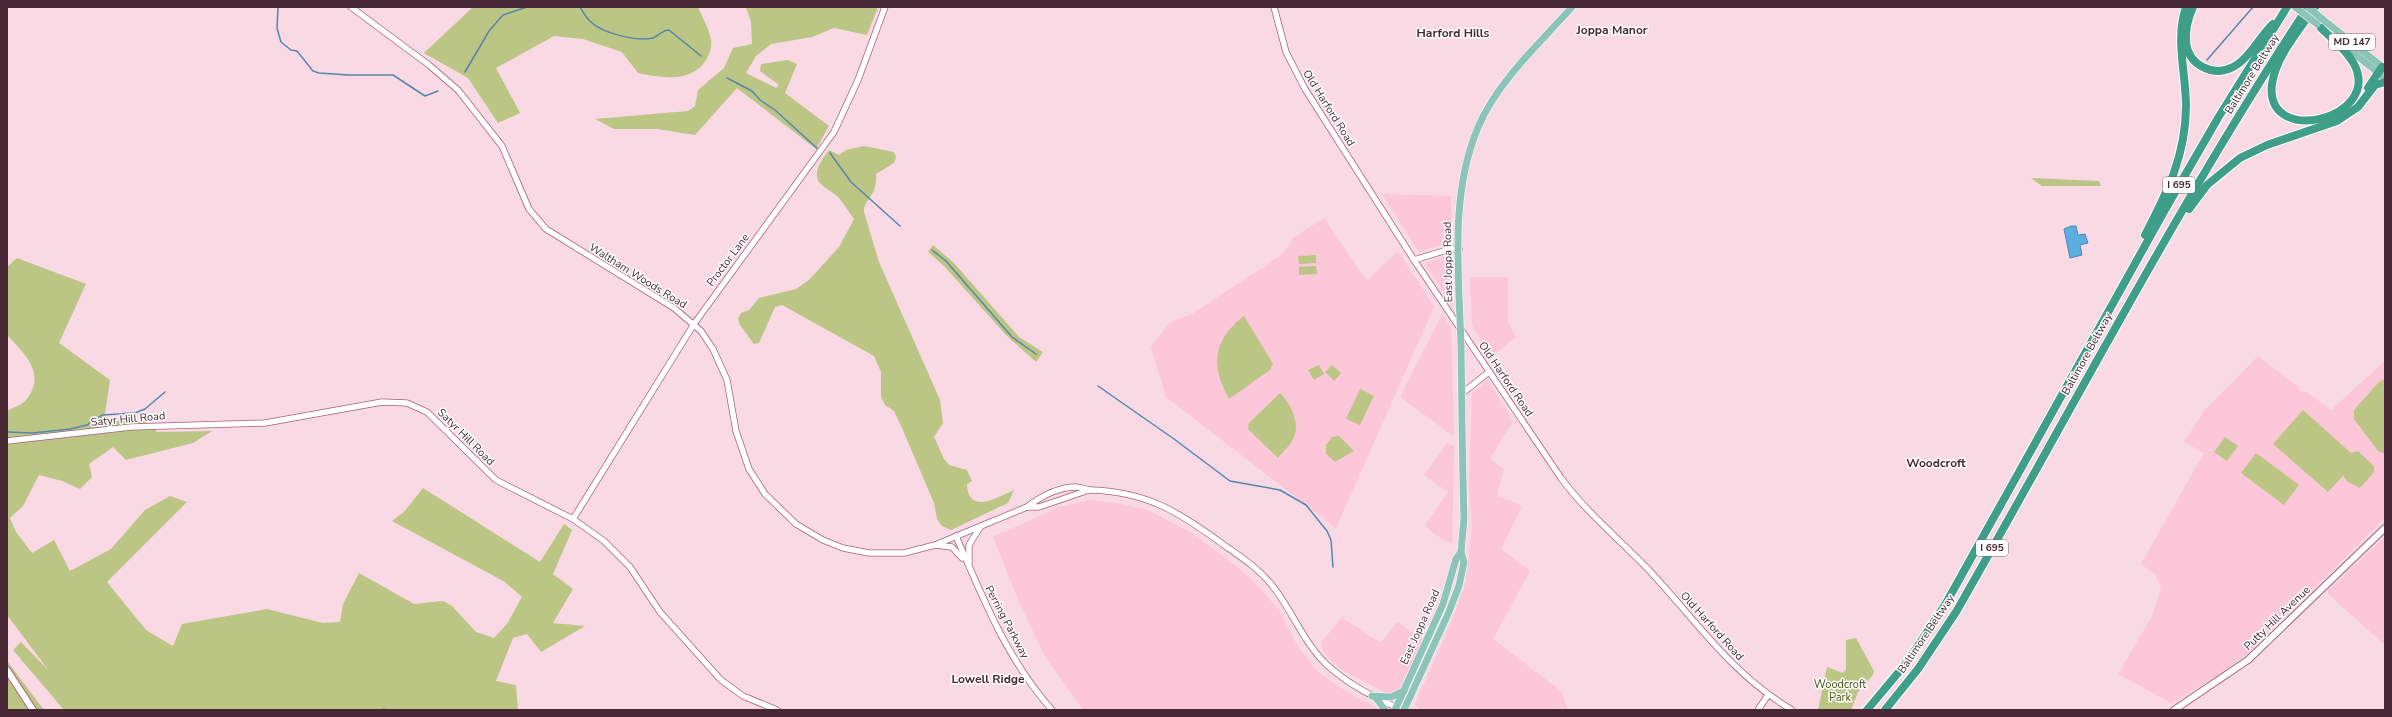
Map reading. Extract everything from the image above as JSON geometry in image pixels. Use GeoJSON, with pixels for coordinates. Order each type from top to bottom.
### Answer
{"type":"FeatureCollection","features":[{"type":"Feature","properties":{"kind":"highway"},"geometry":{"type":"LineString","coordinates":[[2082,357],[2170,187],[2178,165],[2183,142],[2186,107],[2180,42],[2181,24],[2186,7]]}},
{"type":"Feature","properties":{"kind":"highway"},"geometry":{"type":"LineString","coordinates":[[2193,7],[2187,27],[2188,49],[2193,59],[2200,66],[2218,72],[2239,64],[2260,36],[2281,16]]}},
{"type":"Feature","properties":{"kind":"highway","name":"Baltimore Beltway"},"geometry":{"type":"LineString","coordinates":[[1867,710],[1908,661],[1945,605],[2082,357],[2218,118],[2287,7]]}},
{"type":"Feature","properties":{"kind":"highway","name":"Baltimore Beltway"},"geometry":{"type":"LineString","coordinates":[[1885,710],[1918,669],[1956,612],[2086,378],[2232,125],[2308,7]]}},
{"type":"Feature","properties":{"kind":"highway"},"geometry":{"type":"LineString","coordinates":[[2315,7],[2280,61],[2272,84],[2273,96],[2278,107],[2286,116],[2295,120],[2314,120],[2332,115],[2348,104],[2357,88],[2358,80],[2355,65],[2343,49],[2319,26]]}},
{"type":"Feature","properties":{"kind":"highway"},"geometry":{"type":"LineString","coordinates":[[2353,110],[2383,72]]}},
{"type":"Feature","properties":{"kind":"highway"},"geometry":{"type":"LineString","coordinates":[[2086,378],[2100,364],[2193,203],[2207,185],[2232,163],[2253,151],[2331,124],[2353,110],[2375,85],[2385,82]]}},
{"type":"Feature","properties":{"kind":"main road","name":"East Joppa Road"},"geometry":{"type":"LineString","coordinates":[[1399,709],[1453,602],[1464,562],[1462,552],[1464,518],[1459,249],[1459,211],[1462,184],[1480,124],[1501,88],[1572,7]]}},
{"type":"Feature","properties":{"kind":"main road","name":"MD 147"},"geometry":{"type":"LineString","coordinates":[[2295,7],[2383,72]]}},
{"type":"Feature","properties":{"kind":"main road","name":"MD 147"},"geometry":{"type":"LineString","coordinates":[[2308,7],[2383,72]]}},
{"type":"Feature","properties":{"kind":"main road","name":"Putty Hill Avenue"},"geometry":{"type":"LineString","coordinates":[[2174,710],[2248,660],[2385,528]]}},
{"type":"Feature","properties":{"kind":"main road","name":"East Joppa Road"},"geometry":{"type":"LineString","coordinates":[[1399,709],[1404,691],[1443,604],[1456,560],[1462,552]]}},
{"type":"Feature","properties":{"kind":"main road"},"geometry":{"type":"LineString","coordinates":[[7,670],[33,710]]}},
{"type":"Feature","properties":{"kind":"main road"},"geometry":{"type":"LineString","coordinates":[[1374,697],[1391,697],[1404,691]]}},
{"type":"Feature","properties":{"kind":"main road"},"geometry":{"type":"LineString","coordinates":[[1374,697],[1385,710]]}},
{"type":"Feature","properties":{"kind":"street","name":"Waltham Woods Road"},"geometry":{"type":"LineString","coordinates":[[351,7],[434,68],[465,98],[502,146],[529,209],[546,229],[674,308],[694,324],[713,349],[723,370],[730,390],[738,440],[749,469],[762,491],[779,510],[813,535],[854,551],[878,554],[904,553],[935,545],[982,526],[1027,507],[1040,497],[1059,490],[1077,487],[1090,490],[1127,493],[1165,506],[1184,516],[1244,559],[1264,576],[1280,596],[1319,657],[1348,682],[1399,709]]}},
{"type":"Feature","properties":{"kind":"street","name":"Proctor Lane"},"geometry":{"type":"LineString","coordinates":[[573,519],[694,324],[834,132],[858,80],[885,7]]}},
{"type":"Feature","properties":{"kind":"street","name":"Old Harford Road"},"geometry":{"type":"LineString","coordinates":[[1274,7],[1284,46],[1296,73],[1414,260],[1578,500],[1648,570],[1720,652],[1768,695],[1792,710]]}},
{"type":"Feature","properties":{"kind":"street"},"geometry":{"type":"LineString","coordinates":[[1414,260],[1459,249]]}},
{"type":"Feature","properties":{"kind":"street"},"geometry":{"type":"LineString","coordinates":[[1462,391],[1465,391],[1490,372]]}},
{"type":"Feature","properties":{"kind":"street","name":"Satyr Hill Road"},"geometry":{"type":"LineString","coordinates":[[7,441],[132,427],[265,423],[382,402],[399,401],[417,406],[434,418],[500,483],[573,519],[604,541],[630,567],[660,612],[721,680],[743,696],[777,710]]}},
{"type":"Feature","properties":{"kind":"street","name":"Waltham Woods Road"},"geometry":{"type":"LineString","coordinates":[[1027,507],[1039,507],[1090,490]]}},
{"type":"Feature","properties":{"kind":"street"},"geometry":{"type":"LineString","coordinates":[[970,570],[970,545],[982,526]]}},
{"type":"Feature","properties":{"kind":"street","name":"Perring Parkway"},"geometry":{"type":"LineString","coordinates":[[956,536],[970,570],[1006,646],[1034,689],[1052,710]]}},
{"type":"Feature","properties":{"kind":"street"},"geometry":{"type":"LineString","coordinates":[[935,545],[955,549],[970,570]]}},
{"type":"Feature","properties":{"kind":"street"},"geometry":{"type":"LineString","coordinates":[[1758,710],[1768,695]]}},
{"type":"Feature","properties":{"kind":"shaded area"},"geometry":{"type":"Polygon","coordinates":[[[1382,194],[1451,196],[1451,242],[1419,252],[1382,194]]]}},
{"type":"Feature","properties":{"kind":"shaded area"},"geometry":{"type":"Polygon","coordinates":[[[1324,218],[1367,281],[1398,251],[1434,307],[1336,528],[1166,397],[1151,347],[1170,322],[1192,314],[1278,257],[1286,250],[1293,238],[1324,218]]]}},
{"type":"Feature","properties":{"kind":"shaded area"},"geometry":{"type":"Polygon","coordinates":[[[1451,255],[1452,305],[1425,263],[1451,255]]]}},
{"type":"Feature","properties":{"kind":"shaded area"},"geometry":{"type":"Polygon","coordinates":[[[1470,277],[1508,277],[1508,322],[1516,337],[1491,357],[1472,325],[1470,277]]]}},
{"type":"Feature","properties":{"kind":"shaded area"},"geometry":{"type":"Polygon","coordinates":[[[1442,314],[1451,328],[1454,436],[1400,397],[1442,314]]]}},
{"type":"Feature","properties":{"kind":"shaded area"},"geometry":{"type":"Polygon","coordinates":[[[2258,356],[2300,388],[2300,391],[2307,392],[2331,410],[2385,361],[2385,518],[2248,653],[2221,674],[2171,703],[2118,674],[2152,616],[2161,589],[2156,575],[2141,564],[2204,453],[2184,442],[2204,411],[2258,356]]]}},
{"type":"Feature","properties":{"kind":"shaded area"},"geometry":{"type":"Polygon","coordinates":[[[1488,380],[1513,421],[1490,459],[1504,469],[1497,495],[1522,506],[1501,549],[1530,571],[1493,639],[1561,691],[1568,710],[1420,710],[1415,704],[1455,613],[1466,581],[1472,527],[1469,485],[1472,393],[1488,380]]]}},
{"type":"Feature","properties":{"kind":"shaded area"},"geometry":{"type":"Polygon","coordinates":[[[1447,443],[1454,446],[1452,544],[1434,534],[1425,525],[1448,492],[1424,475],[1447,443]]]}},
{"type":"Feature","properties":{"kind":"shaded area"},"geometry":{"type":"Polygon","coordinates":[[[1090,500],[1117,503],[1148,510],[1192,533],[1235,565],[1255,583],[1279,610],[1298,647],[1319,673],[1350,694],[1381,710],[1083,710],[1046,658],[1019,602],[993,537],[1059,507],[1090,500]]]}},
{"type":"Feature","properties":{"kind":"shaded area"},"geometry":{"type":"Polygon","coordinates":[[[2385,537],[2385,645],[2328,594],[2328,587],[2331,588],[2385,537]]]}},
{"type":"Feature","properties":{"kind":"shaded area"},"geometry":{"type":"Polygon","coordinates":[[[1342,617],[1381,643],[1397,622],[1423,639],[1400,689],[1388,694],[1342,670],[1323,652],[1321,643],[1342,617]]]}},
{"type":"Feature","properties":{"kind":"green space"},"geometry":{"type":"Polygon","coordinates":[[[473,7],[698,7],[710,35],[711,47],[706,60],[693,72],[685,76],[666,77],[638,73],[622,52],[583,39],[554,36],[496,68],[520,113],[498,123],[468,78],[424,53],[473,7]]]}},
{"type":"Feature","properties":{"kind":"green space"},"geometry":{"type":"Polygon","coordinates":[[[746,7],[878,7],[867,35],[834,28],[812,37],[771,44],[756,56],[746,73],[776,88],[779,85],[760,71],[761,64],[788,60],[797,64],[785,93],[829,126],[816,149],[737,88],[695,135],[657,129],[614,129],[595,119],[688,111],[695,106],[698,90],[724,68],[733,48],[752,44],[751,22],[746,7]]]}},
{"type":"Feature","properties":{"kind":"green space"},"geometry":{"type":"Polygon","coordinates":[[[864,146],[894,152],[896,157],[894,163],[876,174],[875,188],[864,208],[864,212],[879,262],[940,400],[943,423],[934,437],[944,459],[949,465],[967,470],[972,481],[967,484],[969,494],[973,499],[978,502],[985,502],[1014,490],[1008,503],[951,530],[942,526],[937,519],[934,503],[902,428],[894,411],[885,405],[881,397],[881,372],[874,356],[782,305],[775,307],[759,343],[754,344],[740,325],[738,319],[741,313],[749,310],[759,298],[796,289],[809,280],[839,247],[854,219],[837,196],[820,183],[817,170],[821,161],[829,150],[839,155],[846,150],[864,146]]]}},
{"type":"Feature","properties":{"kind":"green space"},"geometry":{"type":"Polygon","coordinates":[[[2031,178],[2099,181],[2101,186],[2042,186],[2031,178]]]}},
{"type":"Feature","properties":{"kind":"green space"},"geometry":{"type":"Polygon","coordinates":[[[933,245],[953,262],[1019,337],[1043,352],[1036,362],[1007,336],[944,266],[928,252],[933,245]]]}},
{"type":"Feature","properties":{"kind":"green space"},"geometry":{"type":"Polygon","coordinates":[[[1316,255],[1316,263],[1299,264],[1298,256],[1316,255]]]}},
{"type":"Feature","properties":{"kind":"green space"},"geometry":{"type":"Polygon","coordinates":[[[17,258],[86,284],[59,343],[110,380],[104,421],[145,421],[157,432],[212,431],[193,443],[126,460],[113,447],[89,464],[92,477],[80,489],[62,481],[39,475],[23,506],[10,518],[16,532],[32,553],[54,540],[70,571],[111,549],[145,510],[170,496],[187,502],[107,582],[146,630],[173,646],[182,624],[267,609],[323,623],[340,622],[343,604],[359,573],[414,604],[443,601],[452,606],[476,632],[494,638],[507,624],[522,597],[505,582],[392,521],[404,512],[423,488],[540,562],[564,524],[572,530],[553,574],[573,589],[553,623],[585,626],[541,652],[527,634],[513,638],[496,681],[516,685],[518,710],[64,710],[13,650],[21,642],[49,671],[7,615],[7,411],[20,405],[26,400],[32,391],[34,382],[34,373],[31,365],[21,350],[7,335],[7,267],[17,258]]]}},
{"type":"Feature","properties":{"kind":"green space"},"geometry":{"type":"Polygon","coordinates":[[[1316,266],[1317,274],[1299,275],[1299,267],[1316,266]]]}},
{"type":"Feature","properties":{"kind":"green space"},"geometry":{"type":"Polygon","coordinates":[[[1244,316],[1273,364],[1270,370],[1229,399],[1219,375],[1217,364],[1218,354],[1226,334],[1244,316]]]}},
{"type":"Feature","properties":{"kind":"green space"},"geometry":{"type":"Polygon","coordinates":[[[1319,365],[1324,374],[1314,380],[1308,370],[1319,365]]]}},
{"type":"Feature","properties":{"kind":"green space"},"geometry":{"type":"Polygon","coordinates":[[[1332,365],[1341,373],[1334,381],[1325,372],[1332,365]]]}},
{"type":"Feature","properties":{"kind":"green space"},"geometry":{"type":"Polygon","coordinates":[[[2385,379],[2385,454],[2378,451],[2354,419],[2354,410],[2379,382],[2385,379]]]}},
{"type":"Feature","properties":{"kind":"green space"},"geometry":{"type":"Polygon","coordinates":[[[1360,389],[1374,396],[1360,425],[1346,419],[1360,389]]]}},
{"type":"Feature","properties":{"kind":"green space"},"geometry":{"type":"Polygon","coordinates":[[[1280,393],[1288,403],[1294,415],[1296,428],[1295,435],[1291,443],[1278,458],[1248,429],[1249,423],[1280,393]]]}},
{"type":"Feature","properties":{"kind":"green space"},"geometry":{"type":"Polygon","coordinates":[[[2303,410],[2351,453],[2358,451],[2374,466],[2374,472],[2360,488],[2348,482],[2343,476],[2328,492],[2273,444],[2303,410]]]}},
{"type":"Feature","properties":{"kind":"green space"},"geometry":{"type":"Polygon","coordinates":[[[1339,436],[1354,451],[1335,462],[1326,454],[1326,445],[1332,437],[1339,436]]]}},
{"type":"Feature","properties":{"kind":"green space"},"geometry":{"type":"Polygon","coordinates":[[[2225,437],[2238,446],[2227,461],[2214,452],[2225,437]]]}},
{"type":"Feature","properties":{"kind":"green space"},"geometry":{"type":"Polygon","coordinates":[[[2256,453],[2299,485],[2284,505],[2241,473],[2256,453]]]}},
{"type":"Feature","properties":{"kind":"green space","name":"Woodcroft Park"},"geometry":{"type":"Polygon","coordinates":[[[1856,638],[1874,671],[1873,675],[1858,692],[1851,710],[1818,710],[1827,667],[1843,673],[1846,669],[1846,640],[1856,638]]]}},
{"type":"Feature","properties":{"kind":"green space"},"geometry":{"type":"Polygon","coordinates":[[[7,661],[44,710],[7,710],[7,661]]]}},
{"type":"Feature","properties":{"kind":"water"},"geometry":{"type":"Polygon","coordinates":[[[2071,226],[2076,226],[2078,235],[2085,234],[2088,243],[2080,245],[2082,255],[2070,258],[2064,229],[2071,226]]]}},
{"type":"Feature","properties":{"kind":"waterway"},"geometry":{"type":"LineString","coordinates":[[278,7],[277,28],[281,42],[291,50],[297,51],[313,71],[319,73],[349,75],[393,75],[425,96],[438,91]]}},
{"type":"Feature","properties":{"kind":"waterway"},"geometry":{"type":"LineString","coordinates":[[465,72],[489,31],[503,15],[527,7]]}},
{"type":"Feature","properties":{"kind":"waterway"},"geometry":{"type":"LineString","coordinates":[[580,7],[589,20],[603,30],[620,36],[638,39],[653,38],[664,31],[669,30],[701,56]]}},
{"type":"Feature","properties":{"kind":"waterway"},"geometry":{"type":"LineString","coordinates":[[2207,60],[2253,7]]}},
{"type":"Feature","properties":{"kind":"waterway"},"geometry":{"type":"LineString","coordinates":[[727,78],[752,91],[760,100],[775,110],[819,150]]}},
{"type":"Feature","properties":{"kind":"waterway"},"geometry":{"type":"LineString","coordinates":[[830,153],[851,182],[900,226]]}},
{"type":"Feature","properties":{"kind":"waterway"},"geometry":{"type":"LineString","coordinates":[[932,250],[946,261],[1012,337],[1036,354]]}},
{"type":"Feature","properties":{"kind":"waterway"},"geometry":{"type":"LineString","coordinates":[[1098,386],[1174,439],[1230,481],[1280,490],[1306,505],[1327,531],[1331,540],[1333,567]]}},
{"type":"Feature","properties":{"kind":"waterway"},"geometry":{"type":"LineString","coordinates":[[7,432],[33,433],[70,429],[87,425],[102,415],[135,413],[145,409],[165,392]]}},
{"type":"Feature","properties":{"kind":"district","name":"Joppa Manor"},"geometry":{"type":"Point","coordinates":[1612,30]}},
{"type":"Feature","properties":{"kind":"district","name":"Harford Hills"},"geometry":{"type":"Point","coordinates":[1453,33]}},
{"type":"Feature","properties":{"kind":"district","name":"Woodcroft"},"geometry":{"type":"Point","coordinates":[1936,463]}},
{"type":"Feature","properties":{"kind":"district","name":"Lowell Ridge"},"geometry":{"type":"Point","coordinates":[988,679]}}]}
